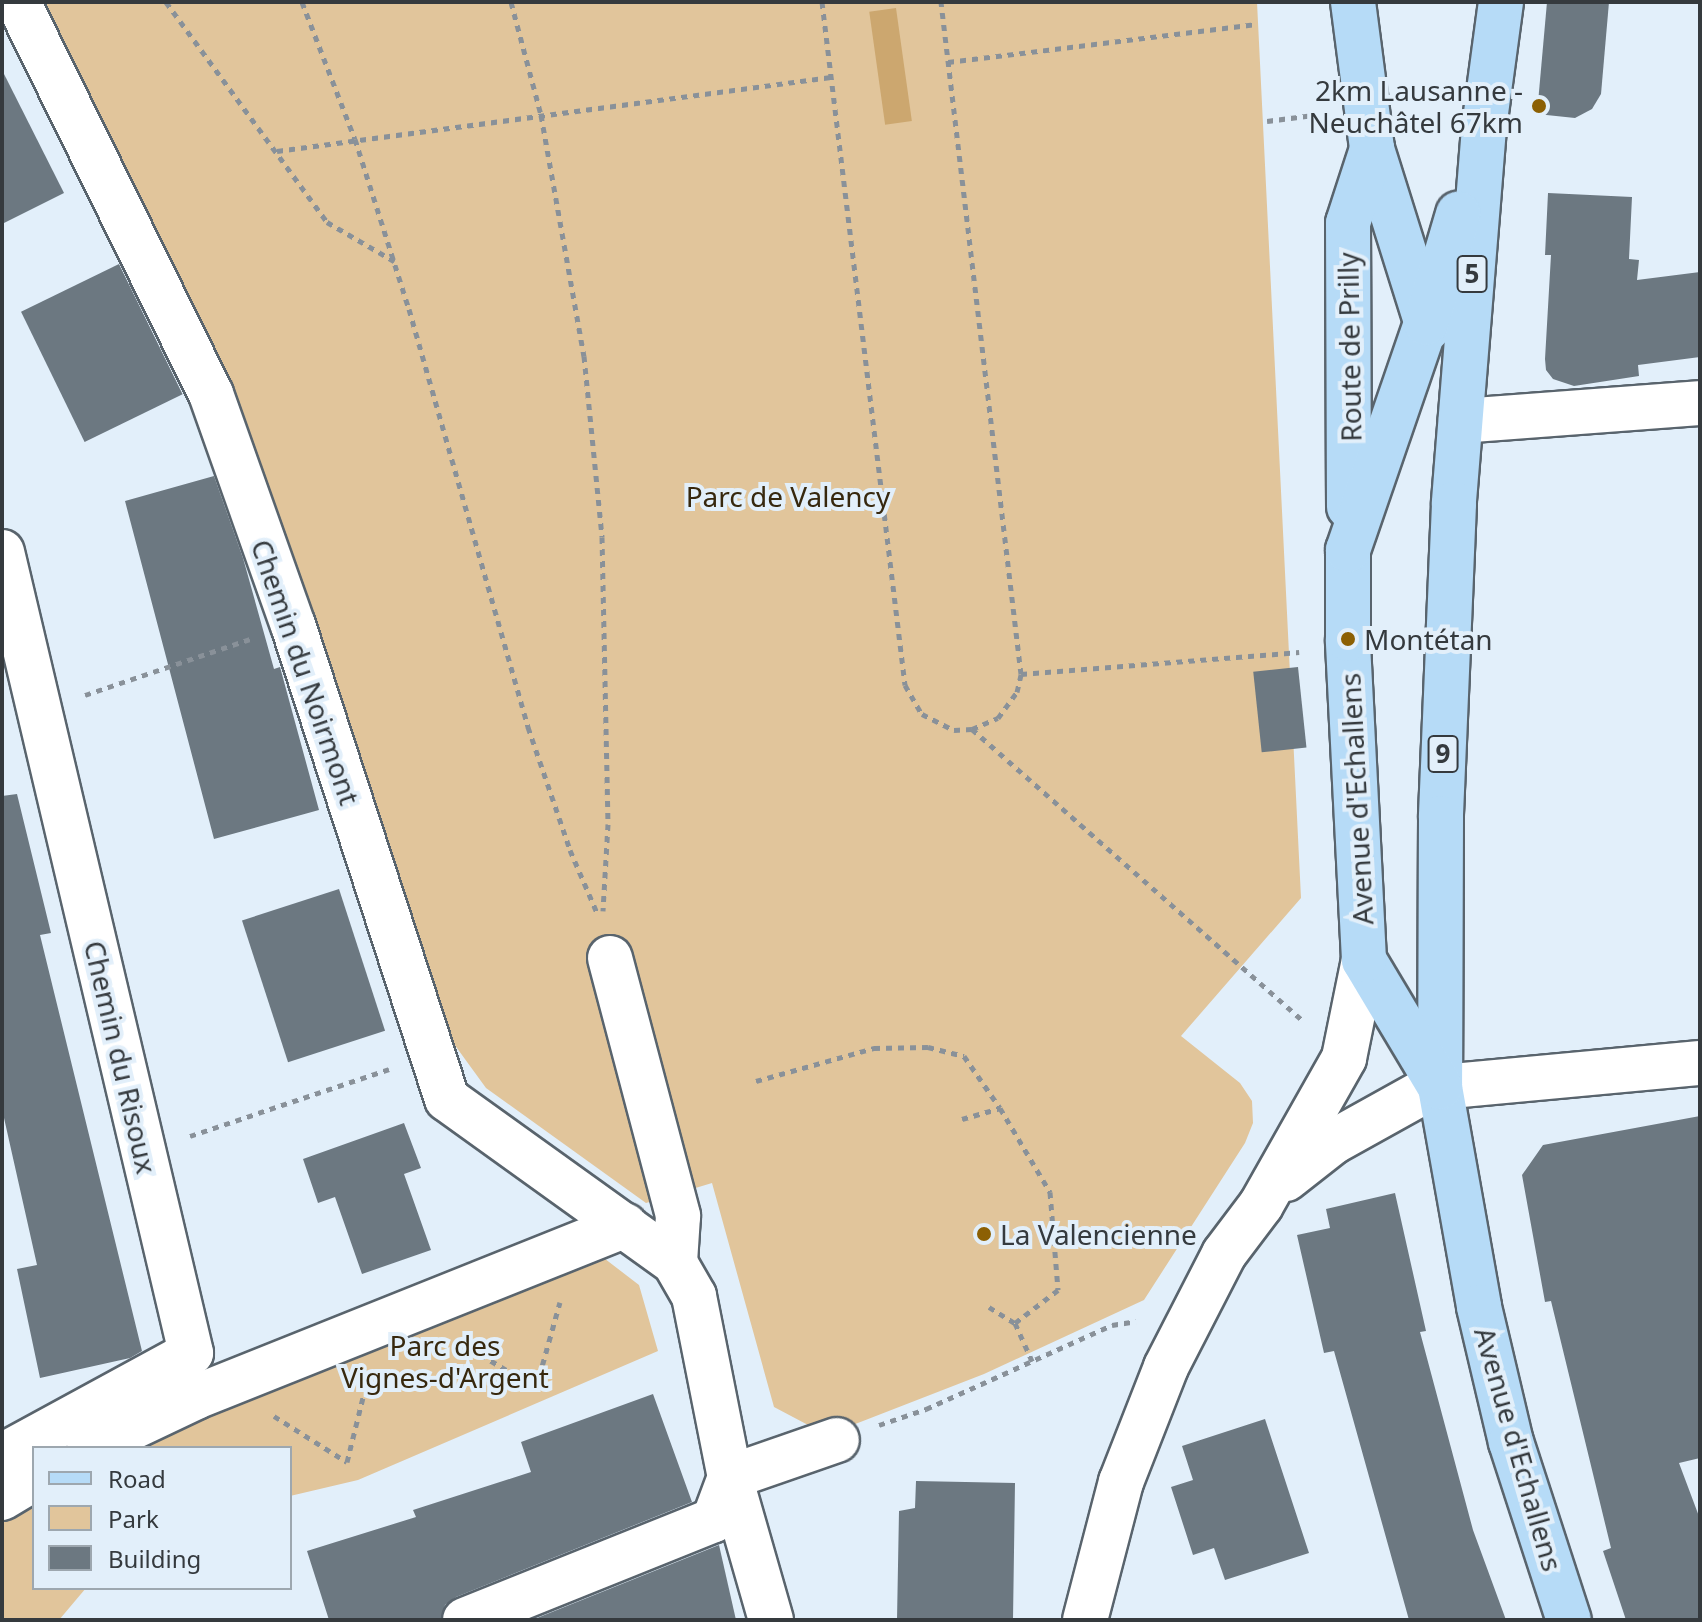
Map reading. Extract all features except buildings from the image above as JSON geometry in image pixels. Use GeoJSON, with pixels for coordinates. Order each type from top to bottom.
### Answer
{"type":"FeatureCollection","features":[{"type":"Feature","properties":{"kind":"main road","name":"Route de Prilly"},"geometry":{"type":"LineString","coordinates":[[1353,2],[1372,149],[1426,323],[1461,421]]}},
{"type":"Feature","properties":{"kind":"main road","name":"Avenue d'Echallens"},"geometry":{"type":"LineString","coordinates":[[1501,2],[1484,128],[1461,421],[1441,818],[1440,1087],[1479,1307],[1511,1442],[1569,1620]]}},
{"type":"Feature","properties":{"kind":"main road","name":"Avenue d'Echallens"},"geometry":{"type":"LineString","coordinates":[[1440,1087],[1364,960],[1349,654],[1348,550],[1426,323],[1484,128]]}},
{"type":"Feature","properties":{"kind":"main road","name":"Route de Prilly"},"geometry":{"type":"LineString","coordinates":[[1348,550],[1351,423],[1348,223],[1372,149]]}},
{"type":"Feature","properties":{"kind":"street","name":"Chemin du Noirmont"},"geometry":{"type":"LineString","coordinates":[[18,2],[211,394],[293,625],[447,1099],[675,1263]]}},
{"type":"Feature","properties":{"kind":"street"},"geometry":{"type":"LineString","coordinates":[[1461,421],[1700,403]]}},
{"type":"Feature","properties":{"kind":"street","name":"Chemin du Risoux"},"geometry":{"type":"LineString","coordinates":[[2,552],[191,1353],[2,1456]]}},
{"type":"Feature","properties":{"kind":"street"},"geometry":{"type":"LineString","coordinates":[[610,958],[678,1216],[675,1263],[694,1296],[730,1477],[771,1620]]}},
{"type":"Feature","properties":{"kind":"street"},"geometry":{"type":"LineString","coordinates":[[1085,1620],[1121,1482],[1166,1367],[1224,1254],[1261,1205],[1344,1058],[1364,960]]}},
{"type":"Feature","properties":{"kind":"street"},"geometry":{"type":"LineString","coordinates":[[1261,1205],[1297,1169],[1333,1142],[1423,1092],[1440,1087],[1700,1063]]}},
{"type":"Feature","properties":{"kind":"street"},"geometry":{"type":"LineString","coordinates":[[93,1446],[226,1385],[625,1225]]}},
{"type":"Feature","properties":{"kind":"street"},"geometry":{"type":"LineString","coordinates":[[730,1477],[837,1440]]}},
{"type":"Feature","properties":{"kind":"street"},"geometry":{"type":"LineString","coordinates":[[465,1620],[714,1520],[730,1477]]}},
{"type":"Feature","properties":{"kind":"street"},"geometry":{"type":"LineString","coordinates":[[2,1498],[32,1480]]}},
{"type":"Feature","properties":{"kind":"path"},"geometry":{"type":"LineString","coordinates":[[166,2],[327,222],[394,261]]}},
{"type":"Feature","properties":{"kind":"path"},"geometry":{"type":"LineString","coordinates":[[302,2],[355,139],[394,261],[472,522],[528,727],[570,850],[601,923],[608,824],[602,537],[584,356],[541,115],[511,2]]}},
{"type":"Feature","properties":{"kind":"path"},"geometry":{"type":"LineString","coordinates":[[822,2],[905,685],[922,714],[936,724],[954,730],[985,726],[1008,708],[1017,692],[1021,674],[941,2]]}},
{"type":"Feature","properties":{"kind":"path"},"geometry":{"type":"LineString","coordinates":[[948,62],[1257,24]]}},
{"type":"Feature","properties":{"kind":"path"},"geometry":{"type":"LineString","coordinates":[[277,151],[831,77]]}},
{"type":"Feature","properties":{"kind":"path"},"geometry":{"type":"LineString","coordinates":[[1267,121],[1314,115]]}},
{"type":"Feature","properties":{"kind":"path"},"geometry":{"type":"LineString","coordinates":[[39,710],[293,625]]}},
{"type":"Feature","properties":{"kind":"path"},"geometry":{"type":"LineString","coordinates":[[1021,674],[1299,652]]}},
{"type":"Feature","properties":{"kind":"path"},"geometry":{"type":"LineString","coordinates":[[972,729],[1310,1027]]}},
{"type":"Feature","properties":{"kind":"path"},"geometry":{"type":"LineString","coordinates":[[756,1081],[874,1048],[928,1047],[964,1056],[1000,1108],[1050,1192],[1058,1290],[1015,1323]]}},
{"type":"Feature","properties":{"kind":"path"},"geometry":{"type":"LineString","coordinates":[[144,1152],[432,1054]]}},
{"type":"Feature","properties":{"kind":"path"},"geometry":{"type":"LineString","coordinates":[[962,1119],[1000,1108]]}},
{"type":"Feature","properties":{"kind":"path"},"geometry":{"type":"LineString","coordinates":[[226,1385],[347,1462],[396,1319],[536,1388],[578,1244]]}},
{"type":"Feature","properties":{"kind":"path"},"geometry":{"type":"LineString","coordinates":[[989,1307],[1015,1323],[1032,1361]]}},
{"type":"Feature","properties":{"kind":"path"},"geometry":{"type":"LineString","coordinates":[[837,1440],[926,1409],[1112,1325],[1149,1319]]}},
{"type":"Feature","properties":{"kind":"green space","name":"Parc de Valency"},"geometry":{"type":"Polygon","coordinates":[[[43,2],[1257,2],[1301,898],[1181,1036],[1240,1083],[1252,1101],[1253,1123],[1245,1143],[1144,1300],[984,1374],[827,1435],[774,1407],[712,1183],[646,1203],[486,1088],[454,1044],[231,382],[43,2]]]}},
{"type":"Feature","properties":{"kind":"green space","name":"Parc des Vignes-d'Argent"},"geometry":{"type":"Polygon","coordinates":[[[570,1232],[639,1285],[658,1351],[358,1480],[292,1496],[292,1446],[71,1446],[105,1427],[570,1232]]]}},
{"type":"Feature","properties":{"kind":"green space"},"geometry":{"type":"Polygon","coordinates":[[[32,1468],[32,1590],[84,1590],[59,1620],[2,1620],[2,1485],[32,1468]]]}},
{"type":"Feature","properties":{"kind":"shaded area"},"geometry":{"type":"Polygon","coordinates":[[[896,8],[912,121],[885,125],[869,12],[896,8]]]}},
{"type":"Feature","properties":{"kind":"place","name":"2km Lausanne - Neuchâtel 67km"},"geometry":{"type":"Point","coordinates":[1539,106]}},
{"type":"Feature","properties":{"kind":"place","name":"Montétan"},"geometry":{"type":"Point","coordinates":[1348,639]}},
{"type":"Feature","properties":{"kind":"place","name":"La Valencienne"},"geometry":{"type":"Point","coordinates":[984,1234]}}]}
